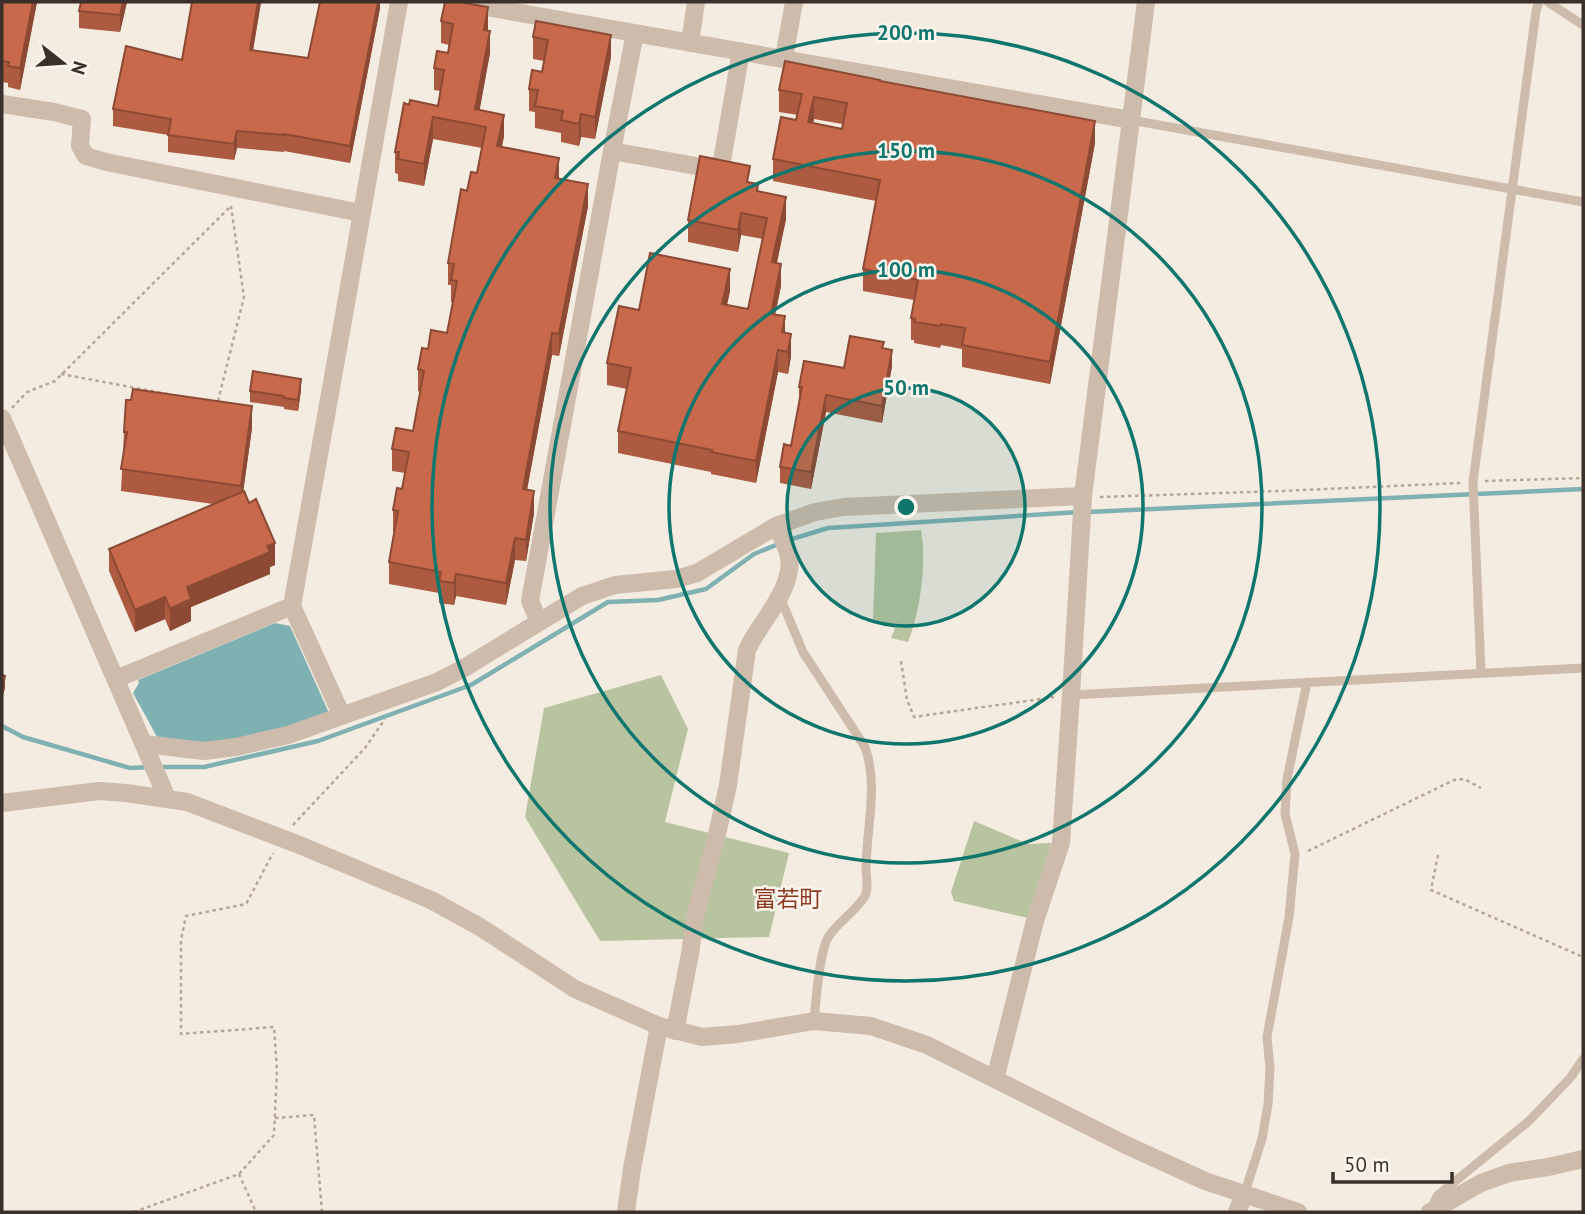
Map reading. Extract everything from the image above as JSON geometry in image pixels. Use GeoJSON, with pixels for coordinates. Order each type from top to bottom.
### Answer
{"type":"FeatureCollection","features":[{"type":"Feature","properties":{"kind":"street"},"geometry":{"type":"LineString","coordinates":[[342,716],[292,606],[398,2]]}},
{"type":"Feature","properties":{"kind":"street"},"geometry":{"type":"LineString","coordinates":[[464,2],[1131,120]]}},
{"type":"Feature","properties":{"kind":"street"},"geometry":{"type":"LineString","coordinates":[[690,43],[696,2]]}},
{"type":"Feature","properties":{"kind":"street"},"geometry":{"type":"LineString","coordinates":[[784,58],[794,2]]}},
{"type":"Feature","properties":{"kind":"street"},"geometry":{"type":"LineString","coordinates":[[995,1079],[1035,921],[1060,844],[1082,508],[1146,2]]}},
{"type":"Feature","properties":{"kind":"street"},"geometry":{"type":"LineString","coordinates":[[539,622],[530,601],[611,151],[635,33]]}},
{"type":"Feature","properties":{"kind":"street"},"geometry":{"type":"LineString","coordinates":[[611,151],[713,169],[722,162],[741,51]]}},
{"type":"Feature","properties":{"kind":"street"},"geometry":{"type":"LineString","coordinates":[[2,104],[82,119],[79,146],[86,156],[361,213]]}},
{"type":"Feature","properties":{"kind":"street"},"geometry":{"type":"LineString","coordinates":[[2,419],[167,798]]}},
{"type":"Feature","properties":{"kind":"street"},"geometry":{"type":"LineString","coordinates":[[150,759],[236,747],[288,734],[437,682],[582,596],[615,584],[676,579],[697,573],[782,538],[815,512],[844,507],[1082,508]]}},
{"type":"Feature","properties":{"kind":"street"},"geometry":{"type":"LineString","coordinates":[[626,1212],[632,1169],[667,1029],[690,954],[695,917],[719,830],[747,650],[780,596],[789,569],[782,538]]}},
{"type":"Feature","properties":{"kind":"street"},"geometry":{"type":"LineString","coordinates":[[116,679],[292,606]]}},
{"type":"Feature","properties":{"kind":"street"},"geometry":{"type":"LineString","coordinates":[[2,803],[99,790],[187,802],[431,900],[480,927],[575,989],[667,1029],[702,1037],[738,1034],[814,1021],[870,1026],[928,1045],[1126,1145],[1205,1181],[1298,1212]]}},
{"type":"Feature","properties":{"kind":"street"},"geometry":{"type":"LineString","coordinates":[[1430,1212],[1481,1183],[1509,1172],[1583,1159]]}},
{"type":"Feature","properties":{"kind":"street"},"geometry":{"type":"LineString","coordinates":[[1237,1212],[1244,1195]]}},
{"type":"Feature","properties":{"kind":"lane"},"geometry":{"type":"LineString","coordinates":[[1481,672],[1473,485],[1539,2]]}},
{"type":"Feature","properties":{"kind":"lane"},"geometry":{"type":"LineString","coordinates":[[1548,2],[1583,25]]}},
{"type":"Feature","properties":{"kind":"lane"},"geometry":{"type":"LineString","coordinates":[[1131,120],[1583,201]]}},
{"type":"Feature","properties":{"kind":"lane"},"geometry":{"type":"LineString","coordinates":[[780,596],[803,652],[865,747],[870,760],[872,802],[866,870],[868,887],[864,897],[827,938],[814,1021]]}},
{"type":"Feature","properties":{"kind":"lane"},"geometry":{"type":"LineString","coordinates":[[1071,695],[1583,668]]}},
{"type":"Feature","properties":{"kind":"lane"},"geometry":{"type":"LineString","coordinates":[[1244,1195],[1262,1139],[1268,1104],[1270,1069],[1267,1037],[1289,917],[1294,854],[1285,814],[1287,779],[1307,682]]}},
{"type":"Feature","properties":{"kind":"lane"},"geometry":{"type":"LineString","coordinates":[[1430,1212],[1437,1196],[1529,1121],[1571,1077],[1583,1059]]}},
{"type":"Feature","properties":{"kind":"path"},"geometry":{"type":"LineString","coordinates":[[2,419],[27,392],[55,380],[232,206],[244,298],[217,403]]}},
{"type":"Feature","properties":{"kind":"path"},"geometry":{"type":"LineString","coordinates":[[61,374],[178,396]]}},
{"type":"Feature","properties":{"kind":"path"},"geometry":{"type":"LineString","coordinates":[[1082,508],[1267,492],[1473,485],[1583,478]]}},
{"type":"Feature","properties":{"kind":"path"},"geometry":{"type":"LineString","coordinates":[[901,661],[907,700],[914,717],[1071,695]]}},
{"type":"Feature","properties":{"kind":"path"},"geometry":{"type":"LineString","coordinates":[[134,1212],[239,1174],[274,1135],[277,1070],[274,1027],[181,1034],[181,940],[186,916],[246,904],[281,838],[365,748],[388,716]]}},
{"type":"Feature","properties":{"kind":"path"},"geometry":{"type":"LineString","coordinates":[[1294,854],[1304,853],[1454,780],[1464,779],[1481,788]]}},
{"type":"Feature","properties":{"kind":"path"},"geometry":{"type":"LineString","coordinates":[[1438,855],[1431,890],[1583,957]]}},
{"type":"Feature","properties":{"kind":"path"},"geometry":{"type":"LineString","coordinates":[[275,1118],[314,1115],[322,1212]]}},
{"type":"Feature","properties":{"kind":"path"},"geometry":{"type":"LineString","coordinates":[[239,1174],[256,1212]]}},
{"type":"Feature","properties":{"kind":"green space"},"geometry":{"type":"Polygon","coordinates":[[[921,530],[921,587],[908,642],[891,638],[895,628],[873,621],[876,533],[921,530]]]}},
{"type":"Feature","properties":{"kind":"green space"},"geometry":{"type":"Polygon","coordinates":[[[661,675],[688,729],[665,822],[789,853],[769,937],[600,941],[525,817],[544,708],[661,675]]]}},
{"type":"Feature","properties":{"kind":"green space"},"geometry":{"type":"Polygon","coordinates":[[[974,821],[1028,844],[1051,843],[1044,874],[1028,918],[954,901],[951,892],[974,821]]]}},
{"type":"Feature","properties":{"kind":"water"},"geometry":{"type":"Polygon","coordinates":[[[275,623],[290,626],[329,713],[285,729],[204,745],[157,737],[133,693],[138,680],[275,623]]]}},
{"type":"Feature","properties":{"kind":"building"},"geometry":{"type":"Polygon","coordinates":[[[2,2],[33,2],[20,68],[8,66],[9,62],[2,61],[2,2]]]}},
{"type":"Feature","properties":{"kind":"building"},"geometry":{"type":"Polygon","coordinates":[[[81,2],[123,2],[120,15],[79,11],[81,2]]]}},
{"type":"Feature","properties":{"kind":"building"},"geometry":{"type":"Polygon","coordinates":[[[192,2],[258,2],[250,50],[308,58],[320,2],[378,2],[350,146],[284,134],[237,131],[234,144],[168,135],[171,119],[113,109],[126,46],[182,60],[192,2]]]}},
{"type":"Feature","properties":{"kind":"building"},"geometry":{"type":"Polygon","coordinates":[[[445,2],[488,7],[484,30],[490,31],[475,109],[504,115],[497,146],[559,158],[555,178],[588,184],[559,334],[552,333],[523,489],[534,491],[526,540],[515,538],[506,583],[456,574],[454,583],[439,581],[441,572],[389,562],[398,511],[393,510],[397,488],[402,489],[409,452],[392,449],[396,428],[413,431],[424,371],[418,369],[422,348],[428,349],[431,330],[447,333],[457,281],[451,280],[454,264],[448,263],[461,189],[467,191],[471,172],[477,173],[486,127],[433,117],[424,164],[398,159],[399,152],[395,152],[404,103],[409,105],[410,100],[438,106],[444,70],[434,68],[437,51],[448,53],[453,24],[441,21],[445,2]]]}},
{"type":"Feature","properties":{"kind":"building"},"geometry":{"type":"Polygon","coordinates":[[[536,21],[611,35],[595,117],[581,114],[579,124],[561,120],[563,111],[535,106],[538,90],[529,89],[532,70],[542,72],[548,40],[533,37],[536,21]]]}},
{"type":"Feature","properties":{"kind":"building"},"geometry":{"type":"Polygon","coordinates":[[[785,61],[1095,121],[1050,362],[962,345],[965,328],[914,322],[915,319],[911,318],[918,280],[863,269],[880,180],[773,159],[781,117],[796,120],[802,94],[779,90],[785,61]],[[814,97],[808,122],[842,129],[847,103],[814,97]]]}},
{"type":"Feature","properties":{"kind":"building"},"geometry":{"type":"Polygon","coordinates":[[[700,156],[750,166],[747,182],[758,184],[757,191],[786,197],[772,262],[781,264],[771,314],[785,316],[782,332],[791,334],[788,352],[778,350],[756,461],[618,431],[631,368],[607,363],[619,306],[639,310],[650,253],[730,269],[722,304],[748,309],[767,218],[741,213],[738,230],[688,220],[700,156]]]}},
{"type":"Feature","properties":{"kind":"building"},"geometry":{"type":"Polygon","coordinates":[[[850,336],[884,342],[882,348],[892,350],[882,406],[826,395],[811,472],[780,467],[784,444],[791,446],[804,361],[844,368],[850,336]]]}},
{"type":"Feature","properties":{"kind":"building"},"geometry":{"type":"Polygon","coordinates":[[[253,371],[301,379],[298,400],[250,391],[253,371]]]}},
{"type":"Feature","properties":{"kind":"building"},"geometry":{"type":"Polygon","coordinates":[[[133,389],[252,406],[241,486],[121,469],[127,432],[124,432],[126,400],[131,400],[133,389]]]}},
{"type":"Feature","properties":{"kind":"building"},"geometry":{"type":"Polygon","coordinates":[[[244,491],[249,503],[256,499],[275,543],[267,546],[270,552],[187,587],[191,599],[170,609],[165,597],[135,610],[109,549],[244,491]]]}},
{"type":"Feature","properties":{"kind":"waterway"},"geometry":{"type":"LineString","coordinates":[[1088,512],[1583,489]]}},
{"type":"Feature","properties":{"kind":"waterway"},"geometry":{"type":"LineString","coordinates":[[789,540],[828,528],[1079,512]]}},
{"type":"Feature","properties":{"kind":"waterway"},"geometry":{"type":"LineString","coordinates":[[158,767],[204,767],[318,741],[471,685],[608,602],[658,600],[706,589],[754,554],[781,543]]}},
{"type":"Feature","properties":{"kind":"waterway"},"geometry":{"type":"LineString","coordinates":[[2,726],[23,737],[130,768],[149,767]]}},
{"type":"Feature","properties":{"kind":"district","name":"富若町"},"geometry":{"type":"Point","coordinates":[788,898]}}]}
